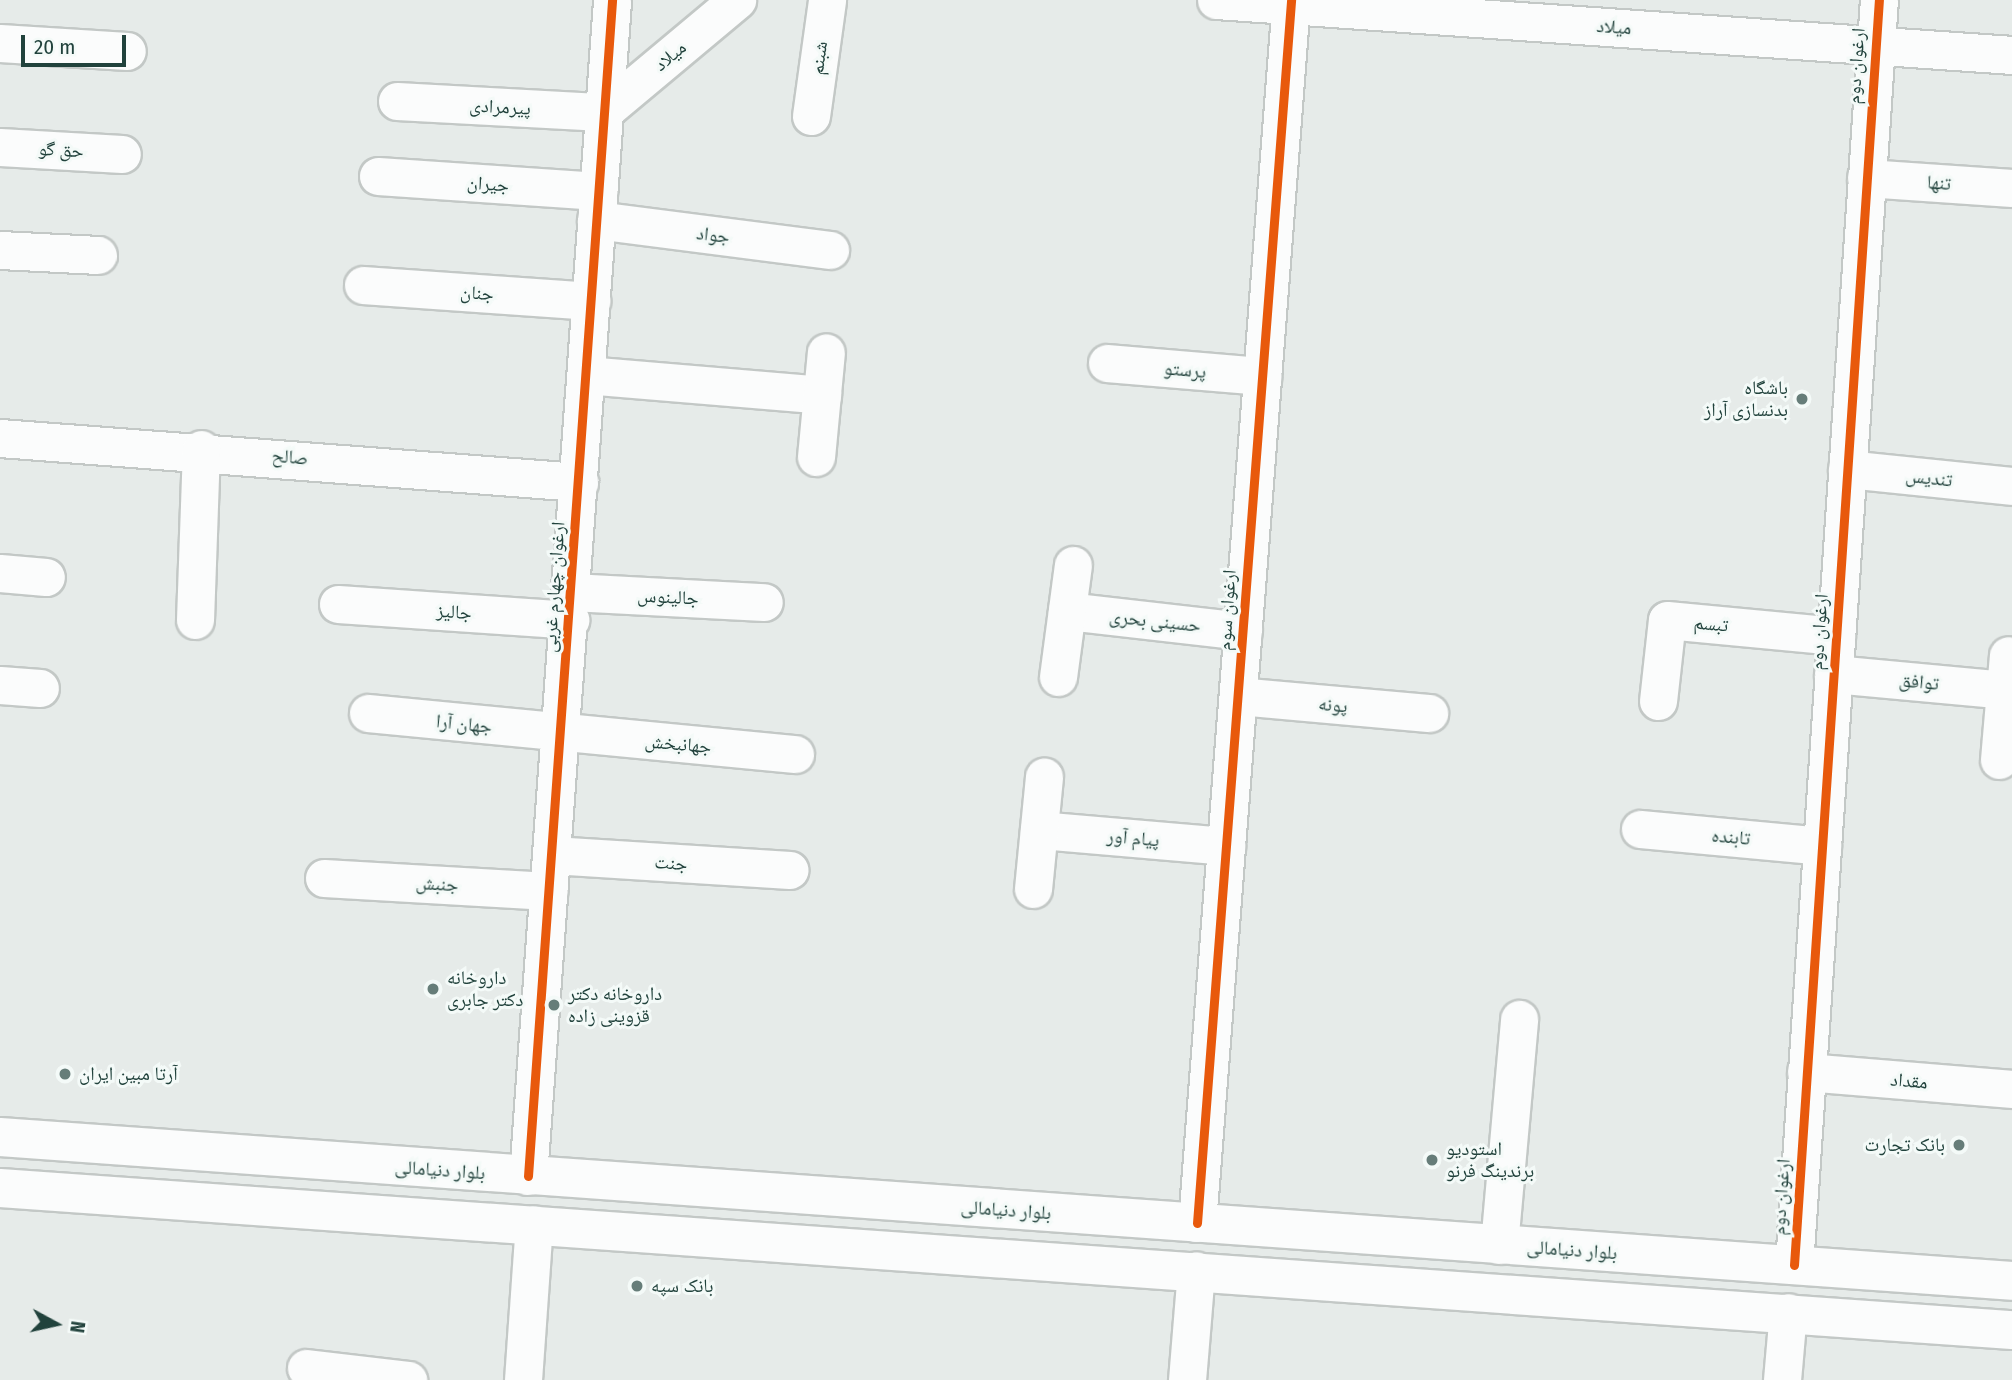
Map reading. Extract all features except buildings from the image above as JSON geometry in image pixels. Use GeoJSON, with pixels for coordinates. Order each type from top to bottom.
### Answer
{"type":"FeatureCollection","features":[{"type":"Feature","properties":{"kind":"main road","name":"بلوار دنیامالی"},"geometry":{"type":"LineString","coordinates":[[0,1137],[2012,1281]]}},
{"type":"Feature","properties":{"kind":"main road"},"geometry":{"type":"LineString","coordinates":[[0,1188],[1196,1270],[2012,1330]]}},
{"type":"Feature","properties":{"kind":"street","name":"ارغوان چهارم غربی"},"geometry":{"type":"LineString","coordinates":[[528,1176],[612,0]]}},
{"type":"Feature","properties":{"kind":"street","name":"میلاد"},"geometry":{"type":"LineString","coordinates":[[603,112],[737,0]]}},
{"type":"Feature","properties":{"kind":"street","name":"شبنم"},"geometry":{"type":"LineString","coordinates":[[811,116],[827,0]]}},
{"type":"Feature","properties":{"kind":"street","name":"میلاد"},"geometry":{"type":"LineString","coordinates":[[1216,0],[1578,12],[1875,45],[2012,55]]}},
{"type":"Feature","properties":{"kind":"street","name":"ارغوان دوم"},"geometry":{"type":"LineString","coordinates":[[1794,1265],[1879,0]]}},
{"type":"Feature","properties":{"kind":"street","name":"ارغوان سوم"},"geometry":{"type":"LineString","coordinates":[[1197,1223],[1291,3]]}},
{"type":"Feature","properties":{"kind":"street"},"geometry":{"type":"LineString","coordinates":[[0,43],[127,51]]}},
{"type":"Feature","properties":{"kind":"street","name":"پیرمرادی"},"geometry":{"type":"LineString","coordinates":[[397,101],[603,112]]}},
{"type":"Feature","properties":{"kind":"street","name":"حق گو"},"geometry":{"type":"LineString","coordinates":[[0,147],[122,154]]}},
{"type":"Feature","properties":{"kind":"street","name":"جیران"},"geometry":{"type":"LineString","coordinates":[[379,176],[597,206]]}},
{"type":"Feature","properties":{"kind":"street","name":"تنها"},"geometry":{"type":"LineString","coordinates":[[1866,178],[2012,188]]}},
{"type":"Feature","properties":{"kind":"street","name":"جواد"},"geometry":{"type":"LineString","coordinates":[[597,206],[830,250]]}},
{"type":"Feature","properties":{"kind":"street"},"geometry":{"type":"LineString","coordinates":[[0,250],[98,255]]}},
{"type":"Feature","properties":{"kind":"street","name":"جنان"},"geometry":{"type":"LineString","coordinates":[[363,285],[591,301]]}},
{"type":"Feature","properties":{"kind":"street"},"geometry":{"type":"LineString","coordinates":[[816,457],[826,352]]}},
{"type":"Feature","properties":{"kind":"street","name":"پرستو"},"geometry":{"type":"LineString","coordinates":[[1107,363],[1262,376]]}},
{"type":"Feature","properties":{"kind":"street"},"geometry":{"type":"LineString","coordinates":[[586,375],[822,395]]}},
{"type":"Feature","properties":{"kind":"street","name":"صالح"},"geometry":{"type":"LineString","coordinates":[[0,438],[201,449],[579,482]]}},
{"type":"Feature","properties":{"kind":"street"},"geometry":{"type":"LineString","coordinates":[[195,620],[201,449]]}},
{"type":"Feature","properties":{"kind":"street","name":"تندیس"},"geometry":{"type":"LineString","coordinates":[[1847,469],[2012,486]]}},
{"type":"Feature","properties":{"kind":"street"},"geometry":{"type":"LineString","coordinates":[[1058,677],[1073,565]]}},
{"type":"Feature","properties":{"kind":"street"},"geometry":{"type":"LineString","coordinates":[[0,573],[46,577]]}},
{"type":"Feature","properties":{"kind":"street","name":"جالینوس"},"geometry":{"type":"LineString","coordinates":[[570,606],[764,602]]}},
{"type":"Feature","properties":{"kind":"street","name":"جالیز"},"geometry":{"type":"LineString","coordinates":[[338,604],[570,606]]}},
{"type":"Feature","properties":{"kind":"street","name":"حسینی بحری"},"geometry":{"type":"LineString","coordinates":[[1067,611],[1242,631]]}},
{"type":"Feature","properties":{"kind":"street","name":"تبسم"},"geometry":{"type":"LineString","coordinates":[[1658,701],[1667,620],[1836,636]]}},
{"type":"Feature","properties":{"kind":"street","name":"توافق"},"geometry":{"type":"LineString","coordinates":[[1833,674],[2007,673],[1999,760]]}},
{"type":"Feature","properties":{"kind":"street"},"geometry":{"type":"LineString","coordinates":[[0,685],[40,688]]}},
{"type":"Feature","properties":{"kind":"street","name":"پونه"},"geometry":{"type":"LineString","coordinates":[[1237,696],[1429,713]]}},
{"type":"Feature","properties":{"kind":"street","name":"جهان آرا"},"geometry":{"type":"LineString","coordinates":[[368,713],[561,734]]}},
{"type":"Feature","properties":{"kind":"street","name":"جهانبخش"},"geometry":{"type":"LineString","coordinates":[[561,734],[795,754]]}},
{"type":"Feature","properties":{"kind":"street"},"geometry":{"type":"LineString","coordinates":[[1033,889],[1044,777]]}},
{"type":"Feature","properties":{"kind":"street","name":"تابنده"},"geometry":{"type":"LineString","coordinates":[[1640,829],[1822,846]]}},
{"type":"Feature","properties":{"kind":"street","name":"پیام آور"},"geometry":{"type":"LineString","coordinates":[[1039,830],[1226,846]]}},
{"type":"Feature","properties":{"kind":"street","name":"جنت"},"geometry":{"type":"LineString","coordinates":[[552,855],[790,870]]}},
{"type":"Feature","properties":{"kind":"street","name":"جنبش"},"geometry":{"type":"LineString","coordinates":[[324,878],[549,891]]}},
{"type":"Feature","properties":{"kind":"street"},"geometry":{"type":"LineString","coordinates":[[1499,1245],[1519,1019]]}},
{"type":"Feature","properties":{"kind":"street","name":"مقداد"},"geometry":{"type":"LineString","coordinates":[[1807,1072],[2012,1089]]}},
{"type":"Feature","properties":{"kind":"street"},"geometry":{"type":"LineString","coordinates":[[523,1380],[534,1224]]}},
{"type":"Feature","properties":{"kind":"street"},"geometry":{"type":"LineString","coordinates":[[1187,1380],[1196,1270]]}},
{"type":"Feature","properties":{"kind":"street"},"geometry":{"type":"LineString","coordinates":[[1782,1380],[1788,1312]]}},
{"type":"Feature","properties":{"kind":"street"},"geometry":{"type":"LineString","coordinates":[[306,1368],[408,1380]]}},
{"type":"Feature","properties":{"kind":"cycle path"},"geometry":{"type":"LineString","coordinates":[[528,1176],[612,0]]}},
{"type":"Feature","properties":{"kind":"cycle path"},"geometry":{"type":"LineString","coordinates":[[1197,1223],[1291,0]]}},
{"type":"Feature","properties":{"kind":"cycle path"},"geometry":{"type":"LineString","coordinates":[[1794,1265],[1879,0]]}},
{"type":"Feature","properties":{"kind":"place","name":"باشگاه بدنسازی آراز"},"geometry":{"type":"Point","coordinates":[1802,399]}},
{"type":"Feature","properties":{"kind":"place","name":"داروخانه دکتر جابری"},"geometry":{"type":"Point","coordinates":[433,989]}},
{"type":"Feature","properties":{"kind":"place","name":"داروخانه دکتر قزوینی زاده"},"geometry":{"type":"Point","coordinates":[554,1005]}},
{"type":"Feature","properties":{"kind":"place","name":"آرتا مبین ایران"},"geometry":{"type":"Point","coordinates":[65,1074]}},
{"type":"Feature","properties":{"kind":"place","name":"بانک تجارت"},"geometry":{"type":"Point","coordinates":[1959,1145]}},
{"type":"Feature","properties":{"kind":"place","name":"استودیو برندینگ فرنو"},"geometry":{"type":"Point","coordinates":[1432,1160]}},
{"type":"Feature","properties":{"kind":"place","name":"بانک سپه"},"geometry":{"type":"Point","coordinates":[637,1286]}}]}
